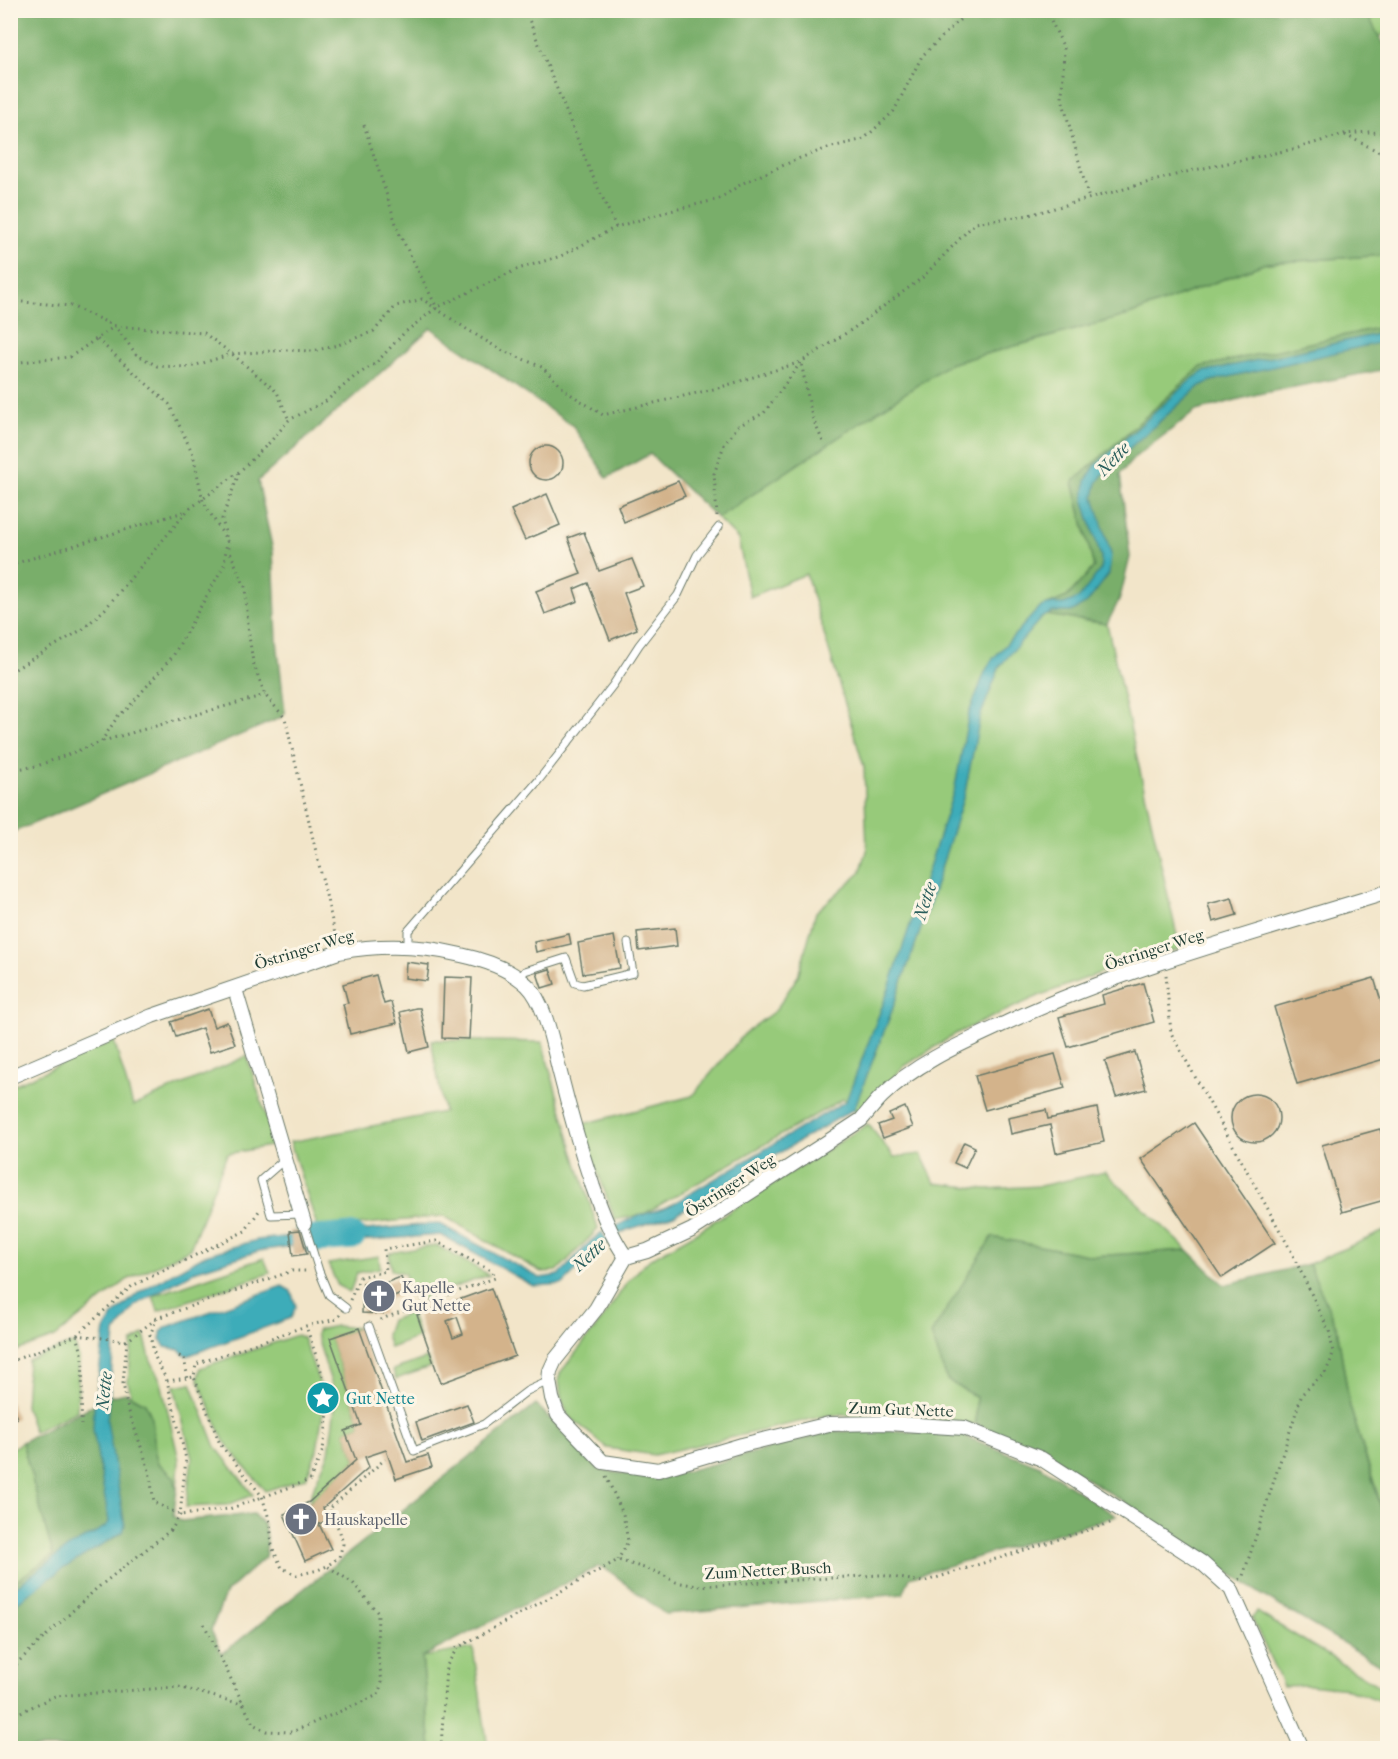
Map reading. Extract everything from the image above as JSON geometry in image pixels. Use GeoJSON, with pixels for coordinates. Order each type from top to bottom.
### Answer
{"type":"FeatureCollection","features":[{"type":"Feature","properties":{"kind":"street","name":"Östringer Weg"},"geometry":{"type":"LineString","coordinates":[[10,1077],[152,1016],[339,952],[366,947],[408,946],[440,950],[477,959],[499,967],[519,979],[535,996],[548,1026],[580,1150],[602,1212],[622,1251],[647,1251],[692,1230],[861,1120],[882,1096],[909,1074],[960,1045],[1042,1006],[1165,961],[1388,892]]}},
{"type":"Feature","properties":{"kind":"street"},"geometry":{"type":"LineString","coordinates":[[235,988],[303,1219]]}},
{"type":"Feature","properties":{"kind":"street"},"geometry":{"type":"LineString","coordinates":[[603,1462],[558,1414],[549,1381],[555,1360],[596,1309],[622,1251]]}},
{"type":"Feature","properties":{"kind":"street","name":"Zum Gut Nette"},"geometry":{"type":"LineString","coordinates":[[603,1462],[658,1470],[742,1445],[829,1424],[887,1423],[964,1428],[1042,1459],[1201,1562],[1231,1589],[1302,1749]]}},
{"type":"Feature","properties":{"kind":"lane"},"geometry":{"type":"LineString","coordinates":[[408,946],[408,931],[538,781],[614,685],[639,645],[678,595],[697,555],[719,527]]}},
{"type":"Feature","properties":{"kind":"lane"},"geometry":{"type":"LineString","coordinates":[[519,979],[525,971],[566,958],[574,983],[583,985],[633,973],[628,943]]}},
{"type":"Feature","properties":{"kind":"lane"},"geometry":{"type":"LineString","coordinates":[[285,1159],[261,1180],[271,1215],[303,1219],[329,1295],[346,1308]]}},
{"type":"Feature","properties":{"kind":"lane"},"geometry":{"type":"LineString","coordinates":[[369,1326],[414,1451],[484,1424],[527,1391],[549,1381]]}},
{"type":"Feature","properties":{"kind":"path"},"geometry":{"type":"LineString","coordinates":[[525,10],[589,168],[616,227]]}},
{"type":"Feature","properties":{"kind":"path"},"geometry":{"type":"LineString","coordinates":[[10,565],[188,510],[203,501],[240,471],[289,420],[326,401],[354,377],[375,363],[404,333],[436,308],[518,268],[561,256],[616,227],[719,199],[743,183],[800,158],[828,148],[864,140],[894,111],[922,56],[970,10]]}},
{"type":"Feature","properties":{"kind":"path"},"geometry":{"type":"LineString","coordinates":[[1046,10],[1064,48],[1062,98],[1089,199]]}},
{"type":"Feature","properties":{"kind":"path"},"geometry":{"type":"LineString","coordinates":[[364,125],[399,233],[436,308]]}},
{"type":"Feature","properties":{"kind":"path"},"geometry":{"type":"LineString","coordinates":[[115,326],[135,354],[157,366],[190,367],[232,354],[286,350],[313,351],[338,345],[374,331],[396,306],[422,299],[501,350],[542,367],[567,392],[603,415],[718,388],[801,362],[854,328],[922,278],[975,223],[1029,216],[1190,171],[1298,148],[1344,134],[1388,133]]}},
{"type":"Feature","properties":{"kind":"path"},"geometry":{"type":"LineString","coordinates":[[1344,134],[1388,156]]}},
{"type":"Feature","properties":{"kind":"path"},"geometry":{"type":"LineString","coordinates":[[10,301],[71,306],[115,326],[204,333],[277,392],[289,420]]}},
{"type":"Feature","properties":{"kind":"path"},"geometry":{"type":"LineString","coordinates":[[10,363],[70,357],[115,326]]}},
{"type":"Feature","properties":{"kind":"path"},"geometry":{"type":"LineString","coordinates":[[97,339],[169,404],[193,454],[203,501],[226,540],[224,565],[173,656],[127,709],[118,716],[101,742]]}},
{"type":"Feature","properties":{"kind":"path"},"geometry":{"type":"LineString","coordinates":[[801,362],[812,417],[824,444]]}},
{"type":"Feature","properties":{"kind":"path"},"geometry":{"type":"LineString","coordinates":[[719,527],[714,474],[724,445],[738,426],[764,413],[801,362]]}},
{"type":"Feature","properties":{"kind":"path"},"geometry":{"type":"LineString","coordinates":[[240,471],[222,519],[230,552],[245,587],[253,662],[265,695],[285,718],[339,952]]}},
{"type":"Feature","properties":{"kind":"path"},"geometry":{"type":"LineString","coordinates":[[10,672],[83,628],[105,609],[188,510]]}},
{"type":"Feature","properties":{"kind":"path"},"geometry":{"type":"LineString","coordinates":[[10,770],[37,766],[101,742],[265,695]]}},
{"type":"Feature","properties":{"kind":"path"},"geometry":{"type":"LineString","coordinates":[[1165,961],[1171,1033],[1290,1249],[1330,1333],[1333,1353],[1325,1374],[1302,1394],[1243,1576],[1231,1589]]}},
{"type":"Feature","properties":{"kind":"path"},"geometry":{"type":"LineString","coordinates":[[10,1362],[76,1335],[132,1287],[245,1231],[267,1200]]}},
{"type":"Feature","properties":{"kind":"path"},"geometry":{"type":"LineString","coordinates":[[369,1326],[387,1317],[495,1278],[493,1272],[436,1240],[384,1250],[386,1271],[360,1277],[346,1308],[337,1319],[306,1326],[196,1364],[194,1377],[220,1444],[262,1496],[270,1522],[272,1547],[282,1568],[297,1575],[318,1570],[339,1557],[342,1544],[340,1532],[329,1509],[385,1460]]}},
{"type":"Feature","properties":{"kind":"path"},"geometry":{"type":"LineString","coordinates":[[76,1335],[127,1341],[157,1318],[292,1271],[319,1271]]}},
{"type":"Feature","properties":{"kind":"path"},"geometry":{"type":"LineString","coordinates":[[10,1675],[18,1662],[96,1589],[172,1529],[180,1515],[186,1459],[167,1381],[155,1357],[150,1335],[157,1318]]}},
{"type":"Feature","properties":{"kind":"path"},"geometry":{"type":"LineString","coordinates":[[127,1341],[123,1383],[127,1406],[149,1470],[154,1502],[180,1515],[229,1509],[310,1480],[322,1449],[330,1397],[306,1326]]}},
{"type":"Feature","properties":{"kind":"path"},"geometry":{"type":"LineString","coordinates":[[76,1335],[83,1357],[81,1425]]}},
{"type":"Feature","properties":{"kind":"path"},"geometry":{"type":"LineString","coordinates":[[179,1356],[184,1358],[188,1379]]}},
{"type":"Feature","properties":{"kind":"path"},"geometry":{"type":"LineString","coordinates":[[167,1381],[194,1377]]}},
{"type":"Feature","properties":{"kind":"path"},"geometry":{"type":"LineString","coordinates":[[441,1749],[446,1667],[456,1648],[618,1560],[628,1541],[623,1514],[607,1482],[603,1462]]}},
{"type":"Feature","properties":{"kind":"path","name":"Zum Netter Busch"},"geometry":{"type":"LineString","coordinates":[[618,1560],[657,1572],[676,1582],[697,1586],[880,1575],[923,1582],[1123,1518],[1126,1513]]}},
{"type":"Feature","properties":{"kind":"path"},"geometry":{"type":"LineString","coordinates":[[204,1624],[253,1724],[266,1731],[292,1732],[378,1695],[382,1682],[377,1648],[378,1613],[352,1583],[327,1566]]}},
{"type":"Feature","properties":{"kind":"path"},"geometry":{"type":"LineString","coordinates":[[10,1717],[55,1696],[179,1687],[245,1705]]}},
{"type":"Feature","properties":{"kind":"green space"},"geometry":{"type":"Polygon","coordinates":[[[11,10],[1366,11],[1379,37],[1387,47],[1387,255],[1266,263],[1129,315],[949,364],[717,518],[650,454],[607,478],[573,426],[431,328],[258,481],[273,551],[277,640],[285,713],[280,718],[11,833],[11,10]]]}},
{"type":"Feature","properties":{"kind":"green space"},"geometry":{"type":"Polygon","coordinates":[[[1366,11],[1387,11],[1387,32],[1379,37],[1366,11]]]}},
{"type":"Feature","properties":{"kind":"green space"},"geometry":{"type":"Polygon","coordinates":[[[1387,255],[1387,326],[1201,367],[1073,482],[1094,567],[1067,597],[1045,606],[1039,614],[1107,624],[1180,949],[1119,966],[1041,995],[957,1033],[903,1067],[859,1117],[851,1105],[843,1099],[644,1214],[615,1220],[589,1148],[583,1124],[692,1096],[745,1033],[776,1010],[798,976],[816,912],[860,873],[867,851],[864,767],[806,574],[750,597],[738,539],[717,518],[949,364],[1129,315],[1266,263],[1387,255]]]}},
{"type":"Feature","properties":{"kind":"green space"},"geometry":{"type":"Polygon","coordinates":[[[1387,326],[1387,369],[1258,394],[1196,411],[1135,457],[1120,474],[1130,557],[1120,598],[1107,624],[1039,614],[1045,606],[1067,597],[1094,567],[1073,482],[1201,367],[1387,326]]]}},
{"type":"Feature","properties":{"kind":"green space"},"geometry":{"type":"Polygon","coordinates":[[[431,1040],[542,1042],[598,1229],[557,1271],[541,1272],[444,1216],[318,1229],[290,1142],[444,1112],[431,1040]]]}},
{"type":"Feature","properties":{"kind":"green space"},"geometry":{"type":"Polygon","coordinates":[[[114,1041],[133,1106],[247,1056],[275,1145],[227,1154],[190,1249],[127,1280],[55,1337],[11,1353],[11,1086],[114,1041]]]}},
{"type":"Feature","properties":{"kind":"green space"},"geometry":{"type":"Polygon","coordinates":[[[868,1124],[894,1157],[921,1154],[935,1183],[986,1189],[1040,1186],[1105,1172],[1188,1250],[1093,1256],[991,1237],[947,1380],[976,1397],[976,1424],[890,1415],[829,1415],[654,1455],[607,1448],[568,1415],[561,1397],[560,1373],[604,1317],[628,1281],[650,1259],[868,1124]]]}},
{"type":"Feature","properties":{"kind":"green space"},"geometry":{"type":"Polygon","coordinates":[[[1387,1230],[1387,1521],[1350,1407],[1337,1328],[1309,1264],[1387,1230]]]}},
{"type":"Feature","properties":{"kind":"green space"},"geometry":{"type":"Polygon","coordinates":[[[992,1237],[1093,1256],[1188,1250],[1224,1285],[1309,1264],[1337,1328],[1350,1407],[1387,1521],[1387,1669],[1265,1597],[1150,1518],[1042,1451],[976,1424],[976,1397],[947,1380],[931,1334],[992,1237]]]}},
{"type":"Feature","properties":{"kind":"green space"},"geometry":{"type":"Polygon","coordinates":[[[436,1245],[489,1275],[415,1301],[404,1273],[391,1270],[389,1253],[436,1245]]]}},
{"type":"Feature","properties":{"kind":"green space"},"geometry":{"type":"Polygon","coordinates":[[[379,1256],[380,1268],[357,1273],[350,1292],[338,1286],[328,1264],[379,1256]]]}},
{"type":"Feature","properties":{"kind":"green space"},"geometry":{"type":"Polygon","coordinates":[[[264,1258],[270,1273],[158,1311],[153,1296],[264,1258]]]}},
{"type":"Feature","properties":{"kind":"green space"},"geometry":{"type":"Polygon","coordinates":[[[410,1313],[419,1337],[390,1348],[386,1335],[391,1320],[410,1313]]]}},
{"type":"Feature","properties":{"kind":"green space"},"geometry":{"type":"Polygon","coordinates":[[[336,1326],[359,1328],[330,1338],[361,1425],[345,1431],[356,1460],[309,1502],[329,1453],[336,1398],[316,1334],[318,1330],[336,1326]]]}},
{"type":"Feature","properties":{"kind":"green space"},"geometry":{"type":"Polygon","coordinates":[[[144,1334],[150,1358],[161,1382],[179,1460],[177,1490],[174,1477],[158,1464],[152,1418],[145,1403],[131,1395],[128,1382],[132,1343],[144,1334]]]}},
{"type":"Feature","properties":{"kind":"green space"},"geometry":{"type":"Polygon","coordinates":[[[297,1335],[303,1338],[325,1398],[317,1450],[306,1478],[265,1491],[224,1441],[198,1379],[200,1368],[297,1335]]]}},
{"type":"Feature","properties":{"kind":"green space"},"geometry":{"type":"Polygon","coordinates":[[[71,1344],[75,1345],[79,1358],[77,1411],[34,1432],[25,1406],[28,1360],[71,1344]]]}},
{"type":"Feature","properties":{"kind":"green space"},"geometry":{"type":"Polygon","coordinates":[[[427,1358],[430,1367],[396,1379],[393,1370],[427,1358]]]}},
{"type":"Feature","properties":{"kind":"green space"},"geometry":{"type":"Polygon","coordinates":[[[191,1383],[216,1447],[253,1495],[227,1505],[186,1507],[192,1458],[174,1386],[191,1383]]]}},
{"type":"Feature","properties":{"kind":"green space"},"geometry":{"type":"Polygon","coordinates":[[[126,1393],[145,1403],[152,1418],[158,1463],[174,1477],[177,1490],[173,1516],[181,1521],[253,1514],[264,1525],[267,1544],[265,1557],[226,1592],[211,1630],[222,1654],[536,1404],[599,1470],[658,1479],[829,1432],[888,1430],[964,1436],[1040,1466],[1116,1516],[910,1577],[903,1594],[665,1614],[612,1573],[599,1566],[422,1657],[431,1748],[11,1748],[10,1585],[53,1555],[22,1442],[111,1396],[126,1393]]]}},
{"type":"Feature","properties":{"kind":"green space"},"geometry":{"type":"Polygon","coordinates":[[[22,1442],[53,1555],[11,1585],[10,1450],[22,1442]]]}},
{"type":"Feature","properties":{"kind":"green space"},"geometry":{"type":"Polygon","coordinates":[[[1257,1612],[1387,1691],[1387,1703],[1348,1689],[1309,1685],[1283,1686],[1252,1618],[1257,1612]]]}},
{"type":"Feature","properties":{"kind":"green space"},"geometry":{"type":"Polygon","coordinates":[[[473,1648],[488,1748],[431,1748],[422,1657],[473,1648]]]}},
{"type":"Feature","properties":{"kind":"water"},"geometry":{"type":"Polygon","coordinates":[[[1387,332],[1387,341],[1211,381],[1200,386],[1108,467],[1097,483],[1094,497],[1111,554],[1109,574],[1087,603],[1071,612],[1053,612],[1041,618],[1000,666],[980,717],[965,792],[930,903],[854,1109],[674,1215],[618,1235],[614,1228],[620,1224],[669,1206],[846,1101],[888,991],[924,883],[955,787],[969,713],[985,672],[991,661],[1038,609],[1053,604],[1064,604],[1079,598],[1101,569],[1101,557],[1084,502],[1086,480],[1095,466],[1191,380],[1203,372],[1387,332]]]}},
{"type":"Feature","properties":{"kind":"water"},"geometry":{"type":"Polygon","coordinates":[[[440,1224],[540,1278],[559,1275],[602,1232],[608,1243],[597,1250],[563,1284],[533,1286],[441,1235],[316,1244],[314,1235],[440,1224]]]}},
{"type":"Feature","properties":{"kind":"water"},"geometry":{"type":"Polygon","coordinates":[[[291,1236],[292,1246],[259,1251],[197,1270],[136,1305],[115,1333],[107,1421],[125,1526],[123,1532],[64,1568],[11,1607],[10,1591],[69,1547],[105,1527],[109,1522],[93,1429],[105,1329],[113,1316],[139,1292],[205,1255],[257,1240],[291,1236]]]}},
{"type":"Feature","properties":{"kind":"water"},"geometry":{"type":"Polygon","coordinates":[[[282,1286],[291,1291],[296,1306],[291,1318],[187,1356],[180,1350],[165,1347],[161,1340],[161,1332],[167,1327],[282,1286]]]}},
{"type":"Feature","properties":{"kind":"building"},"geometry":{"type":"Polygon","coordinates":[[[546,446],[558,451],[563,463],[558,475],[546,480],[534,475],[529,463],[534,451],[546,446]]]}},
{"type":"Feature","properties":{"kind":"building"},"geometry":{"type":"Polygon","coordinates":[[[678,481],[685,496],[624,522],[618,506],[678,481]]]}},
{"type":"Feature","properties":{"kind":"building"},"geometry":{"type":"Polygon","coordinates":[[[547,494],[560,525],[525,540],[511,510],[547,494]]]}},
{"type":"Feature","properties":{"kind":"building"},"geometry":{"type":"Polygon","coordinates":[[[584,532],[599,571],[632,559],[643,586],[624,593],[637,629],[610,640],[588,583],[574,589],[578,601],[545,614],[536,591],[581,574],[568,538],[584,532]]]}},
{"type":"Feature","properties":{"kind":"building"},"geometry":{"type":"Polygon","coordinates":[[[1232,898],[1237,915],[1213,922],[1208,904],[1232,898]]]}},
{"type":"Feature","properties":{"kind":"building"},"geometry":{"type":"Polygon","coordinates":[[[675,928],[677,946],[639,951],[637,932],[675,928]]]}},
{"type":"Feature","properties":{"kind":"building"},"geometry":{"type":"Polygon","coordinates":[[[569,934],[571,944],[536,952],[534,942],[569,934]]]}},
{"type":"Feature","properties":{"kind":"building"},"geometry":{"type":"Polygon","coordinates":[[[614,936],[620,968],[583,974],[578,943],[614,936]]]}},
{"type":"Feature","properties":{"kind":"building"},"geometry":{"type":"Polygon","coordinates":[[[406,962],[429,965],[427,981],[405,978],[406,962]]]}},
{"type":"Feature","properties":{"kind":"building"},"geometry":{"type":"Polygon","coordinates":[[[550,969],[555,984],[542,988],[537,973],[550,969]]]}},
{"type":"Feature","properties":{"kind":"building"},"geometry":{"type":"Polygon","coordinates":[[[376,975],[384,1004],[391,1002],[397,1023],[350,1034],[343,1004],[348,1003],[343,984],[376,975]]]}},
{"type":"Feature","properties":{"kind":"building"},"geometry":{"type":"Polygon","coordinates":[[[444,977],[472,978],[469,1039],[442,1038],[444,977]]]}},
{"type":"Feature","properties":{"kind":"building"},"geometry":{"type":"Polygon","coordinates":[[[1374,978],[1388,1024],[1388,1058],[1297,1084],[1274,1007],[1374,978]]]}},
{"type":"Feature","properties":{"kind":"building"},"geometry":{"type":"Polygon","coordinates":[[[1143,983],[1154,1022],[1068,1047],[1059,1017],[1104,1004],[1102,995],[1143,983]]]}},
{"type":"Feature","properties":{"kind":"building"},"geometry":{"type":"Polygon","coordinates":[[[420,1008],[429,1047],[409,1052],[400,1012],[420,1008]]]}},
{"type":"Feature","properties":{"kind":"building"},"geometry":{"type":"Polygon","coordinates":[[[208,1009],[214,1027],[227,1022],[235,1044],[210,1052],[202,1028],[176,1037],[171,1022],[208,1009]]]}},
{"type":"Feature","properties":{"kind":"building"},"geometry":{"type":"Polygon","coordinates":[[[1135,1052],[1146,1089],[1116,1097],[1105,1061],[1135,1052]]]}},
{"type":"Feature","properties":{"kind":"building"},"geometry":{"type":"Polygon","coordinates":[[[1055,1054],[1065,1088],[985,1110],[975,1076],[1055,1054]]]}},
{"type":"Feature","properties":{"kind":"building"},"geometry":{"type":"Polygon","coordinates":[[[1250,1094],[1260,1094],[1272,1101],[1279,1113],[1279,1123],[1272,1135],[1260,1142],[1250,1142],[1235,1131],[1231,1123],[1231,1113],[1242,1098],[1250,1094]]]}},
{"type":"Feature","properties":{"kind":"building"},"geometry":{"type":"Polygon","coordinates":[[[905,1107],[913,1127],[883,1138],[878,1125],[892,1120],[889,1114],[905,1107]]]}},
{"type":"Feature","properties":{"kind":"building"},"geometry":{"type":"Polygon","coordinates":[[[1097,1108],[1104,1142],[1056,1153],[1050,1125],[1011,1134],[1008,1118],[1046,1110],[1048,1119],[1097,1108]]]}},
{"type":"Feature","properties":{"kind":"building"},"geometry":{"type":"Polygon","coordinates":[[[1194,1123],[1275,1243],[1222,1278],[1141,1159],[1194,1123]]]}},
{"type":"Feature","properties":{"kind":"building"},"geometry":{"type":"Polygon","coordinates":[[[1380,1129],[1382,1136],[1388,1135],[1388,1199],[1342,1212],[1322,1145],[1380,1129]]]}},
{"type":"Feature","properties":{"kind":"building"},"geometry":{"type":"Polygon","coordinates":[[[964,1142],[975,1147],[965,1168],[954,1163],[964,1142]]]}},
{"type":"Feature","properties":{"kind":"building"},"geometry":{"type":"Polygon","coordinates":[[[300,1230],[307,1254],[293,1256],[290,1231],[300,1230]]]}},
{"type":"Feature","properties":{"kind":"building","name":"Kapelle Gut Nette"},"geometry":{"type":"Polygon","coordinates":[[[401,1277],[406,1292],[384,1301],[383,1314],[362,1313],[363,1283],[385,1283],[401,1277]]]}},
{"type":"Feature","properties":{"kind":"building"},"geometry":{"type":"Polygon","coordinates":[[[491,1288],[515,1356],[441,1383],[417,1315],[491,1288]],[[457,1317],[447,1321],[453,1338],[463,1334],[457,1317]]]}},
{"type":"Feature","properties":{"kind":"building"},"geometry":{"type":"Polygon","coordinates":[[[359,1328],[407,1462],[428,1455],[432,1467],[396,1479],[386,1450],[365,1457],[369,1467],[323,1508],[328,1520],[319,1524],[331,1549],[305,1561],[284,1514],[309,1502],[356,1460],[345,1431],[361,1425],[330,1338],[359,1328]]]}},
{"type":"Feature","properties":{"kind":"building"},"geometry":{"type":"Polygon","coordinates":[[[10,1402],[17,1418],[10,1421],[10,1402]]]}},
{"type":"Feature","properties":{"kind":"building"},"geometry":{"type":"Polygon","coordinates":[[[467,1404],[474,1422],[422,1441],[416,1422],[467,1404]]]}},
{"type":"Feature","properties":{"kind":"waterway","name":"Nette"},"geometry":{"type":"LineString","coordinates":[[303,1240],[352,1236]]}},
{"type":"Feature","properties":{"kind":"place","name":"Kapelle Gut Nette"},"geometry":{"type":"Point","coordinates":[379,1296]}},
{"type":"Feature","properties":{"kind":"place","name":"Gut Nette"},"geometry":{"type":"Point","coordinates":[323,1398]}},
{"type":"Feature","properties":{"kind":"place","name":"Hauskapelle"},"geometry":{"type":"Point","coordinates":[301,1519]}}]}
